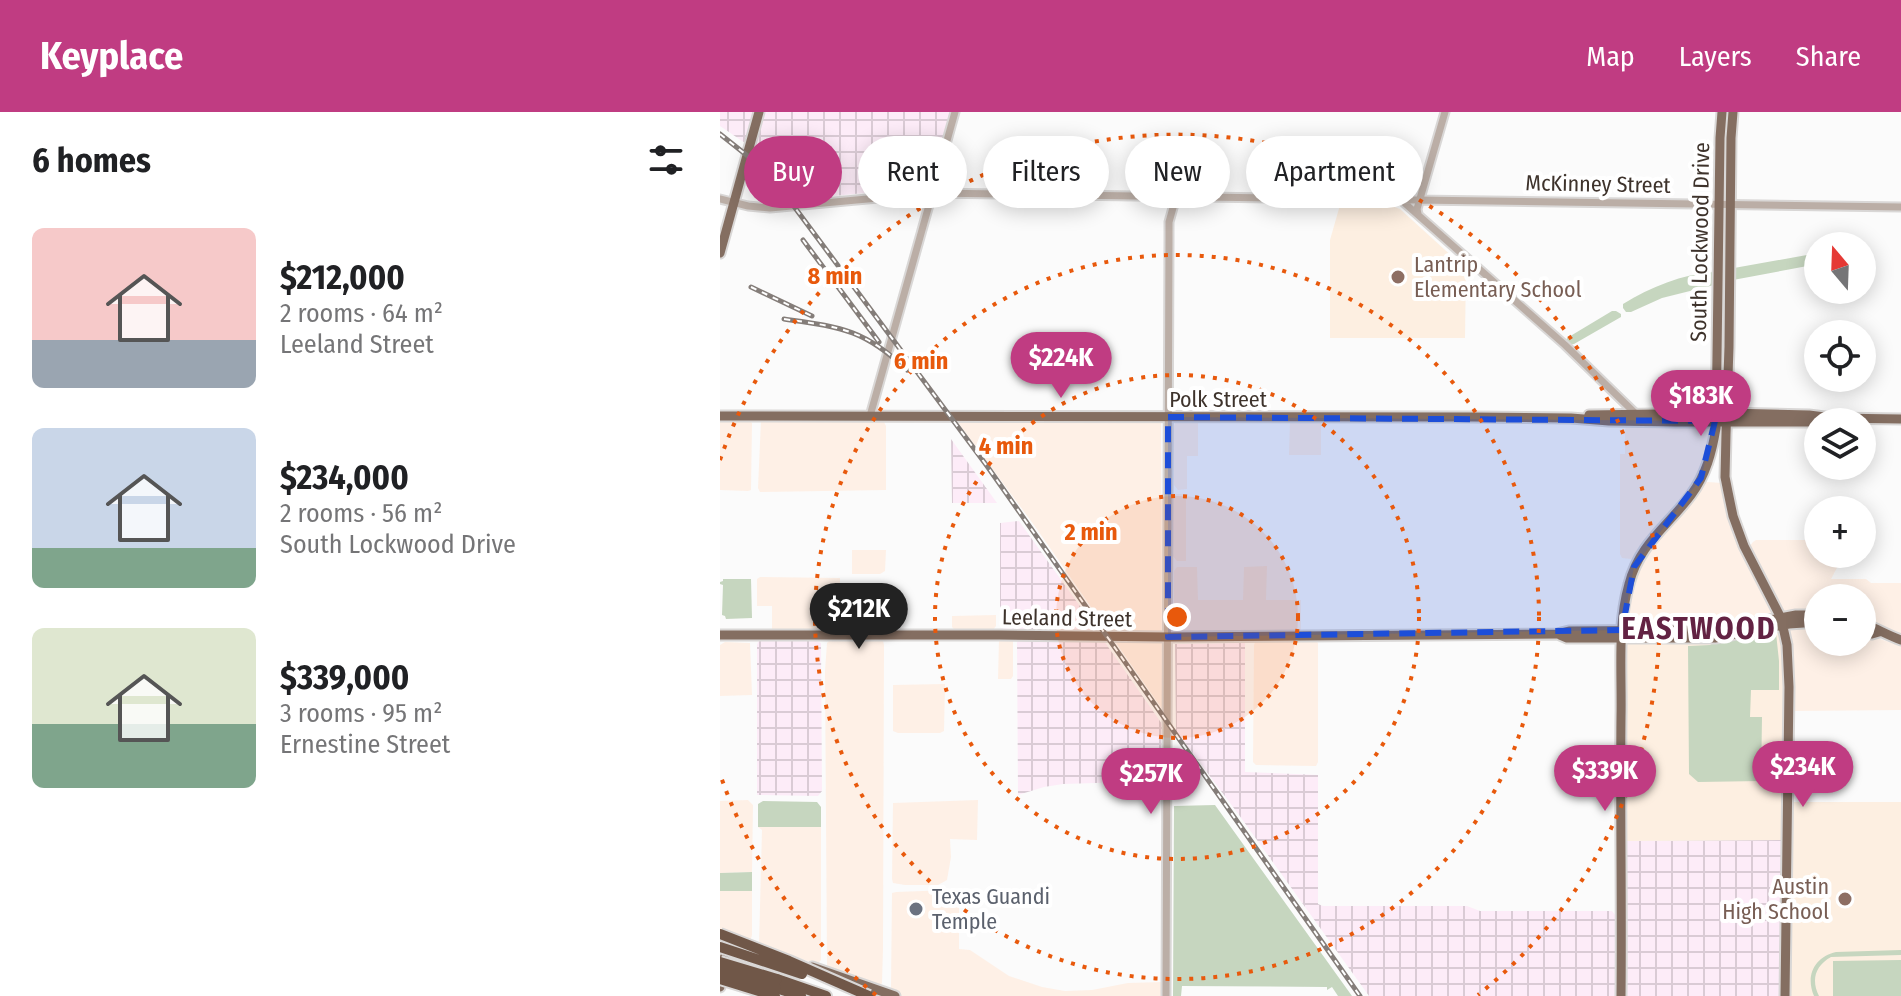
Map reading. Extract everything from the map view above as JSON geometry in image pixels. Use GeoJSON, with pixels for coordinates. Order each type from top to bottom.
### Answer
{"type":"FeatureCollection","features":[{"type":"Feature","properties":{"kind":"highway"},"geometry":{"type":"LineString","coordinates":[[720,936],[749,945],[869,996]]}},
{"type":"Feature","properties":{"kind":"highway"},"geometry":{"type":"LineString","coordinates":[[720,947],[869,996]]}},
{"type":"Feature","properties":{"kind":"highway"},"geometry":{"type":"LineString","coordinates":[[720,962],[776,988]]}},
{"type":"Feature","properties":{"kind":"highway"},"geometry":{"type":"LineString","coordinates":[[720,970],[801,996]]}},
{"type":"Feature","properties":{"kind":"highway"},"geometry":{"type":"LineString","coordinates":[[720,979],[826,996]]}},
{"type":"Feature","properties":{"kind":"main road"},"geometry":{"type":"LineString","coordinates":[[720,253],[759,112]]}},
{"type":"Feature","properties":{"kind":"main road","name":"South Lockwood Drive"},"geometry":{"type":"LineString","coordinates":[[1722,112],[1720,138],[1729,347],[1725,477],[1733,516],[1744,546],[1782,622],[1788,664],[1785,996]]}},
{"type":"Feature","properties":{"kind":"main road","name":"South Lockwood Drive"},"geometry":{"type":"LineString","coordinates":[[1621,996],[1624,605],[1634,567],[1650,540],[1696,488],[1713,451],[1725,204],[1733,112]]}},
{"type":"Feature","properties":{"kind":"main road","name":"Polk Street"},"geometry":{"type":"LineString","coordinates":[[720,416],[1571,418],[1596,414],[1621,418],[1726,417],[1809,422],[1832,418],[1901,419]]}},
{"type":"Feature","properties":{"kind":"main road","name":"Polk Street"},"geometry":{"type":"LineString","coordinates":[[1621,418],[1636,414],[1715,417]]}},
{"type":"Feature","properties":{"kind":"main road"},"geometry":{"type":"LineString","coordinates":[[1782,622],[1796,615],[1804,615]]}},
{"type":"Feature","properties":{"kind":"main road"},"geometry":{"type":"LineString","coordinates":[[1782,622],[1804,622]]}},
{"type":"Feature","properties":{"kind":"main road","name":"Leeland Street"},"geometry":{"type":"LineString","coordinates":[[720,635],[1168,637],[1557,634],[1567,638],[1622,634],[1735,635],[1782,622]]}},
{"type":"Feature","properties":{"kind":"main road"},"geometry":{"type":"LineString","coordinates":[[1876,630],[1901,640]]}},
{"type":"Feature","properties":{"kind":"main road"},"geometry":{"type":"LineString","coordinates":[[720,936],[895,996]]}},
{"type":"Feature","properties":{"kind":"main road"},"geometry":{"type":"LineString","coordinates":[[720,987],[727,952],[741,949],[767,953]]}},
{"type":"Feature","properties":{"kind":"street"},"geometry":{"type":"LineString","coordinates":[[948,136],[955,112]]}},
{"type":"Feature","properties":{"kind":"street"},"geometry":{"type":"LineString","coordinates":[[1423,189],[1445,112]]}},
{"type":"Feature","properties":{"kind":"street","name":"McKinney Street"},"geometry":{"type":"LineString","coordinates":[[967,194],[1125,196]]}},
{"type":"Feature","properties":{"kind":"street","name":"McKinney Street"},"geometry":{"type":"LineString","coordinates":[[720,199],[770,208],[858,200]]}},
{"type":"Feature","properties":{"kind":"street","name":"McKinney Street"},"geometry":{"type":"LineString","coordinates":[[1423,199],[1901,207]]}},
{"type":"Feature","properties":{"kind":"street"},"geometry":{"type":"LineString","coordinates":[[870,416],[928,208]]}},
{"type":"Feature","properties":{"kind":"street"},"geometry":{"type":"LineString","coordinates":[[1166,996],[1169,222],[1173,208]]}},
{"type":"Feature","properties":{"kind":"street"},"geometry":{"type":"LineString","coordinates":[[1408,208],[1565,345],[1636,414]]}},
{"type":"Feature","properties":{"kind":"street"},"geometry":{"type":"LineString","coordinates":[[1418,214],[1419,208]]}},
{"type":"Feature","properties":{"kind":"street"},"geometry":{"type":"LineString","coordinates":[[1620,398],[1621,418]]}},
{"type":"Feature","properties":{"kind":"highlighted area"},"geometry":{"type":"Polygon","coordinates":[[[1168,417],[1715,421],[1701,478],[1634,567],[1622,630],[1168,637],[1168,417]]]}},
{"type":"Feature","properties":{"kind":"shaded area"},"geometry":{"type":"Polygon","coordinates":[[[720,112],[950,112],[943,136],[858,136],[858,194],[842,195],[842,136],[744,136],[744,142],[720,126],[720,112]]]}},
{"type":"Feature","properties":{"kind":"shaded area","name":"Lantrip Elementary School"},"geometry":{"type":"Polygon","coordinates":[[[1339,208],[1400,209],[1466,269],[1465,338],[1330,338],[1330,240],[1339,208]]]}},
{"type":"Feature","properties":{"kind":"shaded area"},"geometry":{"type":"Polygon","coordinates":[[[749,420],[752,423],[751,490],[720,490],[720,421],[749,420]]]}},
{"type":"Feature","properties":{"kind":"shaded area"},"geometry":{"type":"Polygon","coordinates":[[[761,420],[883,420],[886,426],[886,490],[760,492],[761,420]]]}},
{"type":"Feature","properties":{"kind":"shaded area"},"geometry":{"type":"Polygon","coordinates":[[[1318,420],[1321,423],[1321,455],[1289,455],[1290,421],[1318,420]]]}},
{"type":"Feature","properties":{"kind":"shaded area"},"geometry":{"type":"Polygon","coordinates":[[[957,421],[1161,423],[1162,709],[1034,525],[957,421]]]}},
{"type":"Feature","properties":{"kind":"shaded area"},"geometry":{"type":"Polygon","coordinates":[[[1198,421],[1198,456],[1187,456],[1187,489],[1178,490],[1174,485],[1173,429],[1175,423],[1198,421]]]}},
{"type":"Feature","properties":{"kind":"shaded area"},"geometry":{"type":"Polygon","coordinates":[[[1628,425],[1712,427],[1702,468],[1690,489],[1658,523],[1631,559],[1622,558],[1620,554],[1620,454],[1625,454],[1625,429],[1628,425]]]}},
{"type":"Feature","properties":{"kind":"shaded area"},"geometry":{"type":"Polygon","coordinates":[[[951,439],[997,503],[952,503],[951,439]]]}},
{"type":"Feature","properties":{"kind":"shaded area"},"geometry":{"type":"Polygon","coordinates":[[[1703,483],[1721,483],[1740,548],[1775,615],[1716,626],[1626,626],[1629,592],[1645,554],[1703,483]]]}},
{"type":"Feature","properties":{"kind":"shaded area"},"geometry":{"type":"Polygon","coordinates":[[[1176,494],[1186,494],[1186,561],[1177,561],[1173,556],[1173,498],[1176,494]]]}},
{"type":"Feature","properties":{"kind":"shaded area"},"geometry":{"type":"Polygon","coordinates":[[[1019,521],[1097,630],[1002,629],[1000,523],[1019,521]]]}},
{"type":"Feature","properties":{"kind":"shaded area"},"geometry":{"type":"Polygon","coordinates":[[[1804,540],[1804,568],[1837,568],[1831,579],[1901,583],[1901,634],[1876,626],[1876,584],[1804,584],[1804,613],[1784,614],[1752,555],[1749,547],[1753,542],[1804,540]]]}},
{"type":"Feature","properties":{"kind":"shaded area"},"geometry":{"type":"Polygon","coordinates":[[[852,550],[886,550],[885,571],[880,574],[852,574],[852,550]]]}},
{"type":"Feature","properties":{"kind":"shaded area"},"geometry":{"type":"Polygon","coordinates":[[[1267,566],[1266,600],[1301,600],[1301,631],[1174,629],[1174,571],[1177,567],[1197,567],[1198,600],[1243,600],[1244,567],[1267,566]]]}},
{"type":"Feature","properties":{"kind":"shaded area"},"geometry":{"type":"Polygon","coordinates":[[[840,578],[840,604],[829,604],[829,630],[772,631],[772,606],[757,606],[757,579],[840,578]]]}},
{"type":"Feature","properties":{"kind":"shaded area"},"geometry":{"type":"Polygon","coordinates":[[[996,615],[993,630],[955,630],[952,627],[952,616],[996,615]]]}},
{"type":"Feature","properties":{"kind":"shaded area"},"geometry":{"type":"Polygon","coordinates":[[[1804,627],[1804,656],[1876,656],[1876,638],[1901,646],[1901,710],[1791,711],[1792,659],[1788,632],[1791,628],[1804,627]]]}},
{"type":"Feature","properties":{"kind":"shaded area"},"geometry":{"type":"Polygon","coordinates":[[[1778,629],[1783,648],[1782,840],[1624,841],[1626,642],[1778,629]]]}},
{"type":"Feature","properties":{"kind":"shaded area"},"geometry":{"type":"Polygon","coordinates":[[[761,640],[815,640],[821,643],[822,791],[818,796],[757,795],[757,645],[761,640]]]}},
{"type":"Feature","properties":{"kind":"shaded area"},"geometry":{"type":"Polygon","coordinates":[[[880,640],[884,645],[883,949],[882,983],[879,987],[829,969],[827,965],[825,671],[829,641],[880,640]]]}},
{"type":"Feature","properties":{"kind":"shaded area"},"geometry":{"type":"Polygon","coordinates":[[[999,640],[1013,641],[1011,679],[998,679],[999,640]]]}},
{"type":"Feature","properties":{"kind":"shaded area"},"geometry":{"type":"Polygon","coordinates":[[[1104,641],[1162,724],[1161,781],[1063,784],[1018,795],[1017,642],[1104,641]]]}},
{"type":"Feature","properties":{"kind":"shaded area"},"geometry":{"type":"Polygon","coordinates":[[[1259,641],[1318,643],[1316,766],[1256,765],[1253,762],[1254,645],[1259,641]]]}},
{"type":"Feature","properties":{"kind":"shaded area"},"geometry":{"type":"Polygon","coordinates":[[[725,642],[750,643],[752,695],[720,696],[720,645],[725,642]]]}},
{"type":"Feature","properties":{"kind":"shaded area"},"geometry":{"type":"Polygon","coordinates":[[[1245,643],[1245,772],[1318,775],[1318,904],[1467,906],[1480,911],[1612,911],[1616,916],[1615,996],[1369,996],[1176,731],[1175,644],[1245,643]]]}},
{"type":"Feature","properties":{"kind":"shaded area"},"geometry":{"type":"Polygon","coordinates":[[[945,684],[944,731],[893,731],[893,685],[945,684]]]}},
{"type":"Feature","properties":{"kind":"shaded area"},"geometry":{"type":"Polygon","coordinates":[[[748,800],[753,805],[752,872],[720,873],[720,801],[748,800]]]}},
{"type":"Feature","properties":{"kind":"shaded area"},"geometry":{"type":"Polygon","coordinates":[[[978,800],[977,840],[950,839],[947,880],[938,885],[893,883],[893,803],[978,800]]]}},
{"type":"Feature","properties":{"kind":"shaded area","name":"Austin High School"},"geometry":{"type":"Polygon","coordinates":[[[1791,802],[1901,802],[1901,996],[1788,996],[1791,802]]]}},
{"type":"Feature","properties":{"kind":"shaded area"},"geometry":{"type":"Polygon","coordinates":[[[758,827],[821,827],[821,960],[817,964],[759,945],[762,830],[758,827]]]}},
{"type":"Feature","properties":{"kind":"shaded area"},"geometry":{"type":"Polygon","coordinates":[[[1782,840],[1780,996],[1623,996],[1624,841],[1782,840]]]}},
{"type":"Feature","properties":{"kind":"shaded area"},"geometry":{"type":"Polygon","coordinates":[[[959,890],[959,949],[970,950],[1009,976],[1065,991],[1162,982],[1162,996],[895,994],[891,988],[892,893],[959,890]]]}},
{"type":"Feature","properties":{"kind":"shaded area"},"geometry":{"type":"Polygon","coordinates":[[[720,891],[752,891],[750,942],[720,933],[720,891]]]}},
{"type":"Feature","properties":{"kind":"green space"},"geometry":{"type":"Polygon","coordinates":[[[1804,256],[1804,267],[1733,280],[1734,268],[1804,256]]]}},
{"type":"Feature","properties":{"kind":"green space"},"geometry":{"type":"Polygon","coordinates":[[[1714,272],[1714,285],[1662,298],[1631,312],[1623,308],[1623,304],[1667,282],[1714,272]]]}},
{"type":"Feature","properties":{"kind":"green space"},"geometry":{"type":"Polygon","coordinates":[[[1612,311],[1621,314],[1621,317],[1574,344],[1566,342],[1567,338],[1612,311]]]}},
{"type":"Feature","properties":{"kind":"green space"},"geometry":{"type":"Polygon","coordinates":[[[723,579],[751,579],[752,618],[726,619],[722,615],[723,585],[720,582],[723,579]]]}},
{"type":"Feature","properties":{"kind":"green space"},"geometry":{"type":"Polygon","coordinates":[[[1776,633],[1779,690],[1751,690],[1750,717],[1762,717],[1761,781],[1698,782],[1689,774],[1688,646],[1776,633]]]}},
{"type":"Feature","properties":{"kind":"green space"},"geometry":{"type":"Polygon","coordinates":[[[763,801],[817,802],[821,807],[821,827],[758,827],[758,804],[763,801]]]}},
{"type":"Feature","properties":{"kind":"green space"},"geometry":{"type":"Polygon","coordinates":[[[1215,805],[1352,996],[1338,996],[1332,987],[1327,990],[1327,987],[1182,986],[1181,996],[1173,996],[1174,806],[1215,805]]]}},
{"type":"Feature","properties":{"kind":"green space"},"geometry":{"type":"Polygon","coordinates":[[[752,872],[752,891],[720,891],[720,873],[752,872]]]}},
{"type":"Feature","properties":{"kind":"green space"},"geometry":{"type":"Polygon","coordinates":[[[1901,950],[1901,955],[1831,957],[1818,969],[1815,984],[1819,996],[1814,996],[1811,974],[1817,963],[1829,954],[1901,950]]]}},
{"type":"Feature","properties":{"kind":"green space"},"geometry":{"type":"Polygon","coordinates":[[[1901,960],[1901,996],[1833,996],[1833,961],[1901,960]]]}},
{"type":"Feature","properties":{"kind":"railway"},"geometry":{"type":"LineString","coordinates":[[720,134],[754,161],[784,193],[987,466],[1360,996]]}},
{"type":"Feature","properties":{"kind":"railway"},"geometry":{"type":"LineString","coordinates":[[803,240],[879,342]]}},
{"type":"Feature","properties":{"kind":"railway"},"geometry":{"type":"LineString","coordinates":[[751,287],[812,316]]}},
{"type":"Feature","properties":{"kind":"railway"},"geometry":{"type":"LineString","coordinates":[[784,319],[850,332],[878,346],[907,370]]}},
{"type":"Feature","properties":{"kind":"place","name":"Lantrip Elementary School"},"geometry":{"type":"Point","coordinates":[1398,277]}},
{"type":"Feature","properties":{"kind":"place","name":"Austin High School"},"geometry":{"type":"Point","coordinates":[1845,899]}},
{"type":"Feature","properties":{"kind":"place","name":"Texas Guandi Temple"},"geometry":{"type":"Point","coordinates":[916,909]}},
{"type":"Feature","properties":{"kind":"district","name":"EASTWOOD"},"geometry":{"type":"Point","coordinates":[1699,629]}}]}
